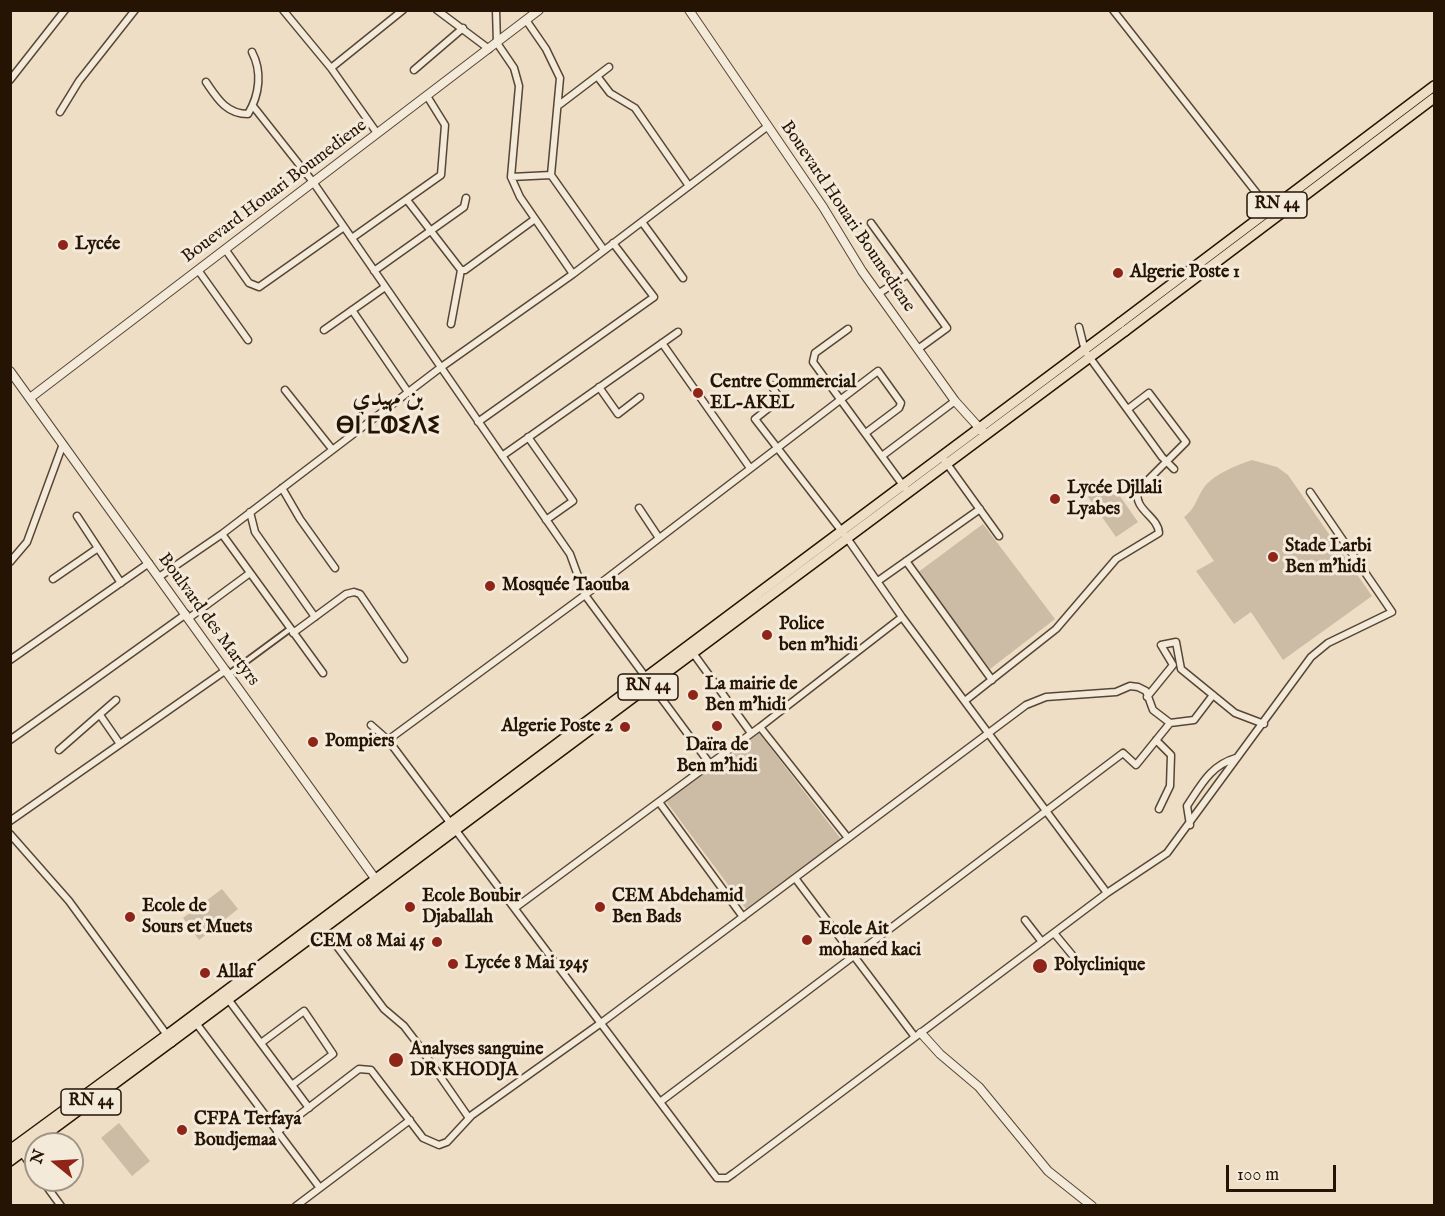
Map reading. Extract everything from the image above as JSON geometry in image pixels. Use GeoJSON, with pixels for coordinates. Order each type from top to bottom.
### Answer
{"type":"FeatureCollection","features":[{"type":"Feature","properties":{"kind":"main road","name":"RN 44"},"geometry":{"type":"LineString","coordinates":[[10,1161],[377,882],[1088,354],[1269,210],[1434,86]]}},
{"type":"Feature","properties":{"kind":"main road","name":"RN 44"},"geometry":{"type":"LineString","coordinates":[[1123,327],[1434,98]]}},
{"type":"Feature","properties":{"kind":"main road","name":"RN 44"},"geometry":{"type":"LineString","coordinates":[[647,681],[693,653],[844,535]]}},
{"type":"Feature","properties":{"kind":"main road","name":"RN 44"},"geometry":{"type":"LineString","coordinates":[[10,1150],[169,1038],[196,1023],[324,929],[377,882]]}},
{"type":"Feature","properties":{"kind":"street"},"geometry":{"type":"LineString","coordinates":[[10,80],[65,10]]}},
{"type":"Feature","properties":{"kind":"street"},"geometry":{"type":"LineString","coordinates":[[60,112],[79,81],[135,10]]}},
{"type":"Feature","properties":{"kind":"street"},"geometry":{"type":"LineString","coordinates":[[283,10],[331,68],[377,133]]}},
{"type":"Feature","properties":{"kind":"street"},"geometry":{"type":"LineString","coordinates":[[331,68],[403,10]]}},
{"type":"Feature","properties":{"kind":"street"},"geometry":{"type":"LineString","coordinates":[[496,10],[497,43],[514,68],[519,86],[511,177],[520,197],[573,274]]}},
{"type":"Feature","properties":{"kind":"street","name":"Bouevard Houari Boumediene"},"geometry":{"type":"LineString","coordinates":[[30,398],[539,10]]}},
{"type":"Feature","properties":{"kind":"street","name":"Bouevard Houari Boumediene"},"geometry":{"type":"LineString","coordinates":[[688,10],[879,294],[955,400],[983,432]]}},
{"type":"Feature","properties":{"kind":"street"},"geometry":{"type":"LineString","coordinates":[[1113,10],[1269,210]]}},
{"type":"Feature","properties":{"kind":"street"},"geometry":{"type":"LineString","coordinates":[[439,11],[489,49]]}},
{"type":"Feature","properties":{"kind":"street"},"geometry":{"type":"LineString","coordinates":[[526,20],[557,69],[559,105],[551,175],[604,250]]}},
{"type":"Feature","properties":{"kind":"street"},"geometry":{"type":"LineString","coordinates":[[414,70],[463,28]]}},
{"type":"Feature","properties":{"kind":"street"},"geometry":{"type":"LineString","coordinates":[[206,82],[221,104],[231,110],[248,114],[253,106],[260,67],[252,52]]}},
{"type":"Feature","properties":{"kind":"street"},"geometry":{"type":"LineString","coordinates":[[559,105],[609,67]]}},
{"type":"Feature","properties":{"kind":"street"},"geometry":{"type":"LineString","coordinates":[[597,76],[610,93],[635,108],[689,186]]}},
{"type":"Feature","properties":{"kind":"street"},"geometry":{"type":"LineString","coordinates":[[352,238],[437,179],[442,170],[445,125],[427,96]]}},
{"type":"Feature","properties":{"kind":"street"},"geometry":{"type":"LineString","coordinates":[[253,106],[313,182],[570,554],[585,595],[710,764]]}},
{"type":"Feature","properties":{"kind":"street"},"geometry":{"type":"LineString","coordinates":[[159,577],[222,534],[440,368],[573,274],[768,126]]}},
{"type":"Feature","properties":{"kind":"street"},"geometry":{"type":"LineString","coordinates":[[511,177],[551,175]]}},
{"type":"Feature","properties":{"kind":"street"},"geometry":{"type":"LineString","coordinates":[[374,271],[464,207],[466,198]]}},
{"type":"Feature","properties":{"kind":"street"},"geometry":{"type":"LineString","coordinates":[[407,200],[461,270],[451,324]]}},
{"type":"Feature","properties":{"kind":"street"},"geometry":{"type":"LineString","coordinates":[[461,270],[465,270],[535,219]]}},
{"type":"Feature","properties":{"kind":"street"},"geometry":{"type":"LineString","coordinates":[[642,222],[683,278]]}},
{"type":"Feature","properties":{"kind":"street"},"geometry":{"type":"LineString","coordinates":[[871,223],[947,328],[918,349]]}},
{"type":"Feature","properties":{"kind":"street"},"geometry":{"type":"LineString","coordinates":[[225,249],[249,283],[259,287],[344,227]]}},
{"type":"Feature","properties":{"kind":"street"},"geometry":{"type":"LineString","coordinates":[[478,422],[654,297],[613,243]]}},
{"type":"Feature","properties":{"kind":"street"},"geometry":{"type":"LineString","coordinates":[[198,270],[248,340]]}},
{"type":"Feature","properties":{"kind":"street"},"geometry":{"type":"LineString","coordinates":[[879,294],[908,273]]}},
{"type":"Feature","properties":{"kind":"street"},"geometry":{"type":"LineString","coordinates":[[324,330],[385,287]]}},
{"type":"Feature","properties":{"kind":"street"},"geometry":{"type":"LineString","coordinates":[[352,310],[408,392]]}},
{"type":"Feature","properties":{"kind":"street"},"geometry":{"type":"LineString","coordinates":[[1080,327],[1088,354],[1165,461],[1174,470]]}},
{"type":"Feature","properties":{"kind":"street"},"geometry":{"type":"LineString","coordinates":[[848,329],[812,357],[839,399],[867,432],[906,489]]}},
{"type":"Feature","properties":{"kind":"street"},"geometry":{"type":"LineString","coordinates":[[502,456],[678,332]]}},
{"type":"Feature","properties":{"kind":"street"},"geometry":{"type":"LineString","coordinates":[[662,343],[750,468]]}},
{"type":"Feature","properties":{"kind":"street","name":"Boulvard des Martyrs"},"geometry":{"type":"LineString","coordinates":[[10,371],[377,882]]}},
{"type":"Feature","properties":{"kind":"street"},"geometry":{"type":"LineString","coordinates":[[388,740],[585,595],[878,371],[901,403],[899,408],[867,432]]}},
{"type":"Feature","properties":{"kind":"street"},"geometry":{"type":"LineString","coordinates":[[771,385],[780,399],[755,419],[844,535],[902,617],[1107,892]]}},
{"type":"Feature","properties":{"kind":"street"},"geometry":{"type":"LineString","coordinates":[[599,387],[618,414],[640,397]]}},
{"type":"Feature","properties":{"kind":"street"},"geometry":{"type":"LineString","coordinates":[[285,390],[332,449]]}},
{"type":"Feature","properties":{"kind":"street"},"geometry":{"type":"LineString","coordinates":[[966,700],[1056,630],[1116,559],[1159,533],[1159,528],[1140,507],[1138,490],[1186,442],[1149,393],[1128,409]]}},
{"type":"Feature","properties":{"kind":"street"},"geometry":{"type":"LineString","coordinates":[[882,456],[955,400]]}},
{"type":"Feature","properties":{"kind":"street"},"geometry":{"type":"LineString","coordinates":[[528,437],[573,501],[546,520]]}},
{"type":"Feature","properties":{"kind":"street"},"geometry":{"type":"LineString","coordinates":[[10,562],[27,542],[63,444]]}},
{"type":"Feature","properties":{"kind":"street"},"geometry":{"type":"LineString","coordinates":[[945,460],[999,536]]}},
{"type":"Feature","properties":{"kind":"street"},"geometry":{"type":"LineString","coordinates":[[282,488],[300,519],[335,568]]}},
{"type":"Feature","properties":{"kind":"street"},"geometry":{"type":"LineString","coordinates":[[371,725],[388,740],[602,1023],[711,1173],[717,1178],[728,1178],[1107,892],[1167,853],[1190,825],[1311,657],[1328,643],[1392,612],[1310,492]]}},
{"type":"Feature","properties":{"kind":"street"},"geometry":{"type":"LineString","coordinates":[[639,508],[659,538]]}},
{"type":"Feature","properties":{"kind":"street"},"geometry":{"type":"LineString","coordinates":[[878,581],[980,509]]}},
{"type":"Feature","properties":{"kind":"street"},"geometry":{"type":"LineString","coordinates":[[250,512],[255,532],[315,617]]}},
{"type":"Feature","properties":{"kind":"street"},"geometry":{"type":"LineString","coordinates":[[77,516],[121,583]]}},
{"type":"Feature","properties":{"kind":"street"},"geometry":{"type":"LineString","coordinates":[[222,534],[323,673]]}},
{"type":"Feature","properties":{"kind":"street"},"geometry":{"type":"LineString","coordinates":[[53,579],[98,548]]}},
{"type":"Feature","properties":{"kind":"street"},"geometry":{"type":"LineString","coordinates":[[906,561],[992,680]]}},
{"type":"Feature","properties":{"kind":"street"},"geometry":{"type":"LineString","coordinates":[[10,660],[149,563]]}},
{"type":"Feature","properties":{"kind":"street"},"geometry":{"type":"LineString","coordinates":[[10,741],[250,573]]}},
{"type":"Feature","properties":{"kind":"street"},"geometry":{"type":"LineString","coordinates":[[10,821],[120,744],[227,672],[315,617],[346,594],[354,592],[360,594],[404,659]]}},
{"type":"Feature","properties":{"kind":"street"},"geometry":{"type":"LineString","coordinates":[[515,908],[760,727],[902,617]]}},
{"type":"Feature","properties":{"kind":"street"},"geometry":{"type":"LineString","coordinates":[[1147,697],[1173,665],[1161,645],[1176,642],[1181,669],[1235,713],[1264,724]]}},
{"type":"Feature","properties":{"kind":"street"},"geometry":{"type":"LineString","coordinates":[[693,653],[751,733]]}},
{"type":"Feature","properties":{"kind":"street"},"geometry":{"type":"LineString","coordinates":[[277,1132],[359,1069],[365,1068],[370,1070],[423,1138],[439,1145],[447,1142],[469,1118],[602,1023],[1026,705],[1046,696],[1116,692],[1130,686],[1146,691],[1153,711],[1170,723],[1194,720],[1213,695]]}},
{"type":"Feature","properties":{"kind":"street"},"geometry":{"type":"LineString","coordinates":[[59,750],[116,700]]}},
{"type":"Feature","properties":{"kind":"street"},"geometry":{"type":"LineString","coordinates":[[100,715],[120,744]]}},
{"type":"Feature","properties":{"kind":"street"},"geometry":{"type":"LineString","coordinates":[[660,1102],[1123,753],[1136,765],[1170,723]]}},
{"type":"Feature","properties":{"kind":"street"},"geometry":{"type":"LineString","coordinates":[[760,727],[848,838]]}},
{"type":"Feature","properties":{"kind":"street"},"geometry":{"type":"LineString","coordinates":[[1156,740],[1171,755],[1170,786],[1159,809]]}},
{"type":"Feature","properties":{"kind":"street"},"geometry":{"type":"LineString","coordinates":[[1190,825],[1187,807],[1206,778],[1224,762],[1237,758]]}},
{"type":"Feature","properties":{"kind":"street"},"geometry":{"type":"LineString","coordinates":[[659,802],[744,916]]}},
{"type":"Feature","properties":{"kind":"street"},"geometry":{"type":"LineString","coordinates":[[10,834],[69,901],[169,1038]]}},
{"type":"Feature","properties":{"kind":"street"},"geometry":{"type":"LineString","coordinates":[[795,878],[853,956],[918,1035],[979,1087],[1048,1171],[1092,1206]]}},
{"type":"Feature","properties":{"kind":"street"},"geometry":{"type":"LineString","coordinates":[[1025,920],[1042,942]]}},
{"type":"Feature","properties":{"kind":"street"},"geometry":{"type":"LineString","coordinates":[[324,929],[384,1010],[404,1026],[469,1118]]}},
{"type":"Feature","properties":{"kind":"street"},"geometry":{"type":"LineString","coordinates":[[1054,933],[1073,956]]}},
{"type":"Feature","properties":{"kind":"street"},"geometry":{"type":"LineString","coordinates":[[228,999],[309,1108]]}},
{"type":"Feature","properties":{"kind":"street"},"geometry":{"type":"LineString","coordinates":[[261,1043],[304,1011],[333,1054],[292,1085]]}},
{"type":"Feature","properties":{"kind":"street"},"geometry":{"type":"LineString","coordinates":[[196,1023],[320,1188]]}},
{"type":"Feature","properties":{"kind":"street"},"geometry":{"type":"LineString","coordinates":[[296,1206],[410,1120]]}},
{"type":"Feature","properties":{"kind":"street"},"geometry":{"type":"LineString","coordinates":[[51,1192],[61,1206]]}},
{"type":"Feature","properties":{"kind":"shaded area"},"geometry":{"type":"Polygon","coordinates":[[[1252,460],[1277,467],[1288,475],[1372,596],[1283,660],[1251,612],[1234,624],[1196,571],[1214,561],[1184,517],[1192,510],[1202,490],[1209,482],[1227,470],[1252,460]]]}},
{"type":"Feature","properties":{"kind":"shaded area"},"geometry":{"type":"Polygon","coordinates":[[[1110,482],[1138,522],[1116,537],[1088,497],[1110,482]]]}},
{"type":"Feature","properties":{"kind":"shaded area"},"geometry":{"type":"Polygon","coordinates":[[[983,524],[1055,619],[990,669],[917,573],[983,524]]]}},
{"type":"Feature","properties":{"kind":"shaded area"},"geometry":{"type":"Polygon","coordinates":[[[758,732],[841,839],[746,909],[665,800],[758,732]]]}},
{"type":"Feature","properties":{"kind":"shaded area"},"geometry":{"type":"Polygon","coordinates":[[[222,889],[238,909],[199,940],[183,918],[222,889]]]}},
{"type":"Feature","properties":{"kind":"shaded area"},"geometry":{"type":"Polygon","coordinates":[[[119,1123],[150,1161],[132,1176],[101,1138],[119,1123]]]}},
{"type":"Feature","properties":{"kind":"place","name":"Lycée"},"geometry":{"type":"Point","coordinates":[63,245]}},
{"type":"Feature","properties":{"kind":"place","name":"Algerie Poste 1"},"geometry":{"type":"Point","coordinates":[1118,273]}},
{"type":"Feature","properties":{"kind":"place","name":"Centre Commercial EL-AKEL"},"geometry":{"type":"Point","coordinates":[698,393]}},
{"type":"Feature","properties":{"kind":"place","name":"Lycée Djllali Lyabes"},"geometry":{"type":"Point","coordinates":[1055,499]}},
{"type":"Feature","properties":{"kind":"place","name":"Stade Larbi Ben m'hidi"},"geometry":{"type":"Point","coordinates":[1273,557]}},
{"type":"Feature","properties":{"kind":"place","name":"Mosquée Taouba"},"geometry":{"type":"Point","coordinates":[490,586]}},
{"type":"Feature","properties":{"kind":"place","name":"Police ben m'hidi"},"geometry":{"type":"Point","coordinates":[767,635]}},
{"type":"Feature","properties":{"kind":"place","name":"La mairie de Ben m'hidi"},"geometry":{"type":"Point","coordinates":[693,695]}},
{"type":"Feature","properties":{"kind":"place","name":"Daïra de Ben m'hidi"},"geometry":{"type":"Point","coordinates":[717,726]}},
{"type":"Feature","properties":{"kind":"place","name":"Algerie Poste 2"},"geometry":{"type":"Point","coordinates":[625,727]}},
{"type":"Feature","properties":{"kind":"place","name":"Pompiers"},"geometry":{"type":"Point","coordinates":[313,742]}},
{"type":"Feature","properties":{"kind":"place","name":"Ecole Boubir Djaballah"},"geometry":{"type":"Point","coordinates":[410,907]}},
{"type":"Feature","properties":{"kind":"place","name":"CEM Abdehamid Ben Bads"},"geometry":{"type":"Point","coordinates":[600,907]}},
{"type":"Feature","properties":{"kind":"place","name":"Ecole de Sours et Muets"},"geometry":{"type":"Point","coordinates":[130,917]}},
{"type":"Feature","properties":{"kind":"place","name":"Ecole Ait mohaned kaci"},"geometry":{"type":"Point","coordinates":[807,940]}},
{"type":"Feature","properties":{"kind":"place","name":"CEM 08 Mai 45"},"geometry":{"type":"Point","coordinates":[437,942]}},
{"type":"Feature","properties":{"kind":"place","name":"Lycée 8 Mai 1945"},"geometry":{"type":"Point","coordinates":[453,964]}},
{"type":"Feature","properties":{"kind":"place","name":"Polyclinique"},"geometry":{"type":"Point","coordinates":[1040,966]}},
{"type":"Feature","properties":{"kind":"place","name":"Allaf"},"geometry":{"type":"Point","coordinates":[205,973]}},
{"type":"Feature","properties":{"kind":"place","name":"Analyses sanguine DR KHODJA"},"geometry":{"type":"Point","coordinates":[396,1060]}},
{"type":"Feature","properties":{"kind":"place","name":"CFPA Terfaya Boudjemaa"},"geometry":{"type":"Point","coordinates":[182,1130]}},
{"type":"Feature","properties":{"kind":"district","name":"بن مهيدي ⴱⵏ ⵎⵀⵉⴷⵉ"},"geometry":{"type":"Point","coordinates":[388,414]}}]}
